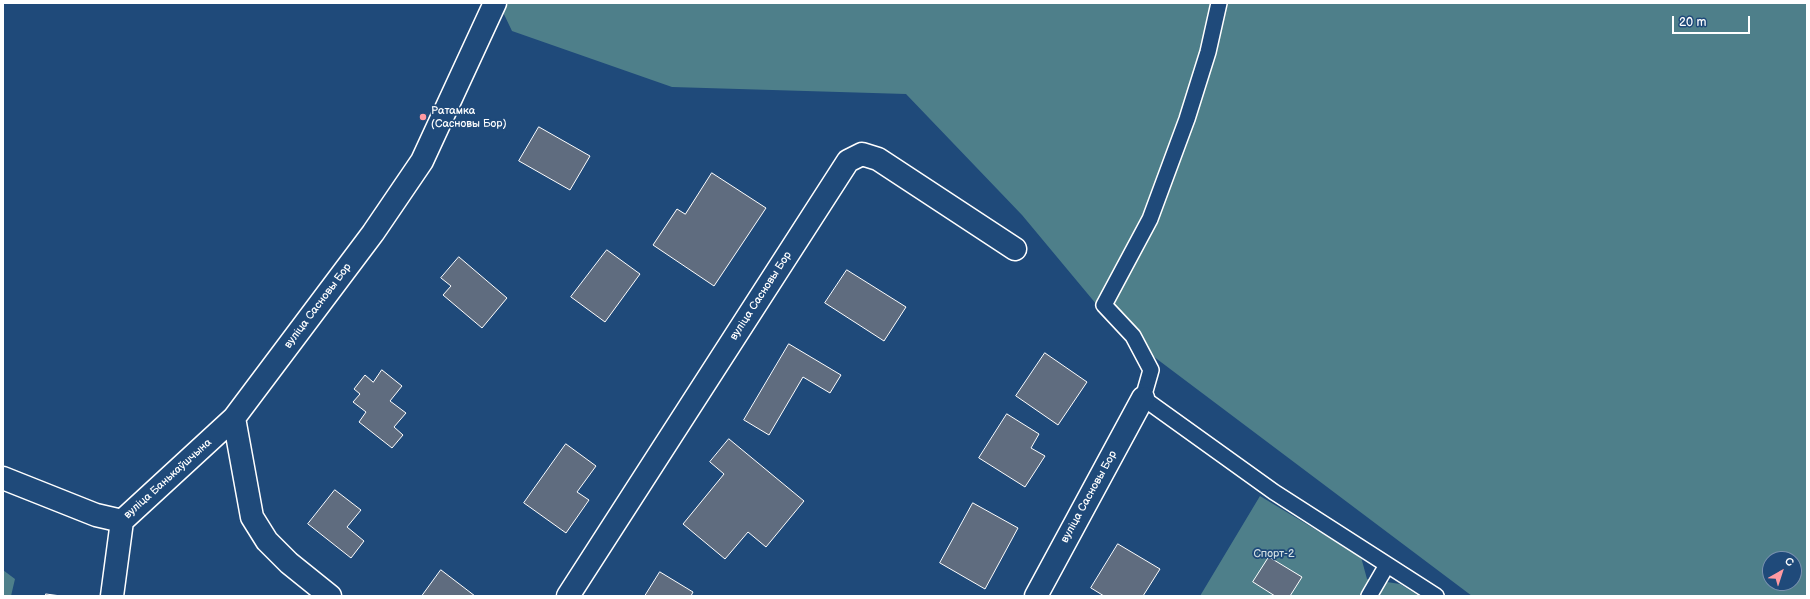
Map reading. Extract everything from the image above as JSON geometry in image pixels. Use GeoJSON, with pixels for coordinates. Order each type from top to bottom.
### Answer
{"type":"FeatureCollection","features":[{"type":"Feature","properties":{"kind":"street","name":"вуліца Сасновы Бор"},"geometry":{"type":"LineString","coordinates":[[234,418],[373,233],[422,161],[495,3]]}},
{"type":"Feature","properties":{"kind":"street","name":"вуліца Сасновы Бор"},"geometry":{"type":"LineString","coordinates":[[568,596],[848,161],[862,154],[878,159],[1015,249]]}},
{"type":"Feature","properties":{"kind":"street","name":"вуліца Сасновы Бор"},"geometry":{"type":"LineString","coordinates":[[1036,596],[1143,398]]}},
{"type":"Feature","properties":{"kind":"street","name":"вуліца Банькаўшчына"},"geometry":{"type":"LineString","coordinates":[[112,596],[122,521],[234,418]]}},
{"type":"Feature","properties":{"kind":"street"},"geometry":{"type":"LineString","coordinates":[[234,418],[252,517],[267,541],[289,563],[330,596]]}},
{"type":"Feature","properties":{"kind":"street"},"geometry":{"type":"LineString","coordinates":[[3,478],[96,515],[122,521]]}},
{"type":"Feature","properties":{"kind":"lane"},"geometry":{"type":"LineString","coordinates":[[1219,3],[1208,52],[1187,120],[1150,219],[1104,305],[1133,336],[1151,370],[1143,398],[1274,492],[1436,596]]}},
{"type":"Feature","properties":{"kind":"lane"},"geometry":{"type":"LineString","coordinates":[[1369,596],[1387,565]]}},
{"type":"Feature","properties":{"kind":"green space"},"geometry":{"type":"Polygon","coordinates":[[[504,3],[1807,3],[1807,596],[1472,596],[1117,329],[1022,215],[906,94],[672,87],[512,31],[501,8],[504,3]]]}},
{"type":"Feature","properties":{"kind":"green space","name":"Спорт-2"},"geometry":{"type":"Polygon","coordinates":[[[1260,496],[1361,557],[1367,579],[1400,584],[1419,596],[1200,596],[1260,496]]]}},
{"type":"Feature","properties":{"kind":"green space"},"geometry":{"type":"Polygon","coordinates":[[[3,570],[15,579],[11,596],[3,596],[3,570]]]}},
{"type":"Feature","properties":{"kind":"building"},"geometry":{"type":"Polygon","coordinates":[[[539,127],[590,156],[570,190],[519,161],[539,127]]]}},
{"type":"Feature","properties":{"kind":"building"},"geometry":{"type":"Polygon","coordinates":[[[712,173],[766,208],[714,286],[653,245],[677,209],[685,214],[712,173]]]}},
{"type":"Feature","properties":{"kind":"building"},"geometry":{"type":"Polygon","coordinates":[[[607,250],[640,274],[605,322],[571,297],[607,250]]]}},
{"type":"Feature","properties":{"kind":"building"},"geometry":{"type":"Polygon","coordinates":[[[459,257],[507,298],[482,328],[443,295],[451,286],[441,278],[459,257]]]}},
{"type":"Feature","properties":{"kind":"building"},"geometry":{"type":"Polygon","coordinates":[[[847,270],[906,307],[884,341],[825,303],[847,270]]]}},
{"type":"Feature","properties":{"kind":"building"},"geometry":{"type":"Polygon","coordinates":[[[789,344],[841,375],[830,393],[803,377],[769,435],[744,420],[789,344]]]}},
{"type":"Feature","properties":{"kind":"building"},"geometry":{"type":"Polygon","coordinates":[[[1045,353],[1087,382],[1058,425],[1016,396],[1045,353]]]}},
{"type":"Feature","properties":{"kind":"building"},"geometry":{"type":"Polygon","coordinates":[[[382,370],[402,386],[390,401],[406,413],[394,427],[403,435],[392,448],[359,422],[366,412],[353,402],[360,394],[354,389],[365,375],[373,382],[382,370]]]}},
{"type":"Feature","properties":{"kind":"building"},"geometry":{"type":"Polygon","coordinates":[[[1007,414],[1039,434],[1031,448],[1045,456],[1025,487],[979,458],[1007,414]]]}},
{"type":"Feature","properties":{"kind":"building"},"geometry":{"type":"Polygon","coordinates":[[[729,439],[804,501],[766,547],[748,532],[725,559],[683,524],[724,474],[710,462],[729,439]]]}},
{"type":"Feature","properties":{"kind":"building"},"geometry":{"type":"Polygon","coordinates":[[[566,444],[596,466],[577,492],[589,500],[566,533],[524,503],[566,444]]]}},
{"type":"Feature","properties":{"kind":"building"},"geometry":{"type":"Polygon","coordinates":[[[335,490],[361,510],[347,527],[364,541],[351,558],[308,524],[335,490]]]}},
{"type":"Feature","properties":{"kind":"building"},"geometry":{"type":"Polygon","coordinates":[[[973,503],[1018,528],[985,589],[940,563],[973,503]]]}},
{"type":"Feature","properties":{"kind":"building"},"geometry":{"type":"Polygon","coordinates":[[[1118,544],[1160,569],[1143,596],[1104,596],[1091,588],[1118,544]]]}},
{"type":"Feature","properties":{"kind":"building"},"geometry":{"type":"Polygon","coordinates":[[[1269,557],[1302,577],[1290,596],[1275,596],[1253,582],[1269,557]]]}},
{"type":"Feature","properties":{"kind":"building"},"geometry":{"type":"Polygon","coordinates":[[[441,570],[475,596],[422,596],[441,570]]]}},
{"type":"Feature","properties":{"kind":"building"},"geometry":{"type":"Polygon","coordinates":[[[660,572],[693,592],[691,596],[645,596],[660,572]]]}},
{"type":"Feature","properties":{"kind":"building"},"geometry":{"type":"Polygon","coordinates":[[[46,594],[61,596],[46,596],[46,594]]]}},
{"type":"Feature","properties":{"kind":"place","name":"Ратамка (Сасновы Бор)"},"geometry":{"type":"Point","coordinates":[423,117]}}]}
